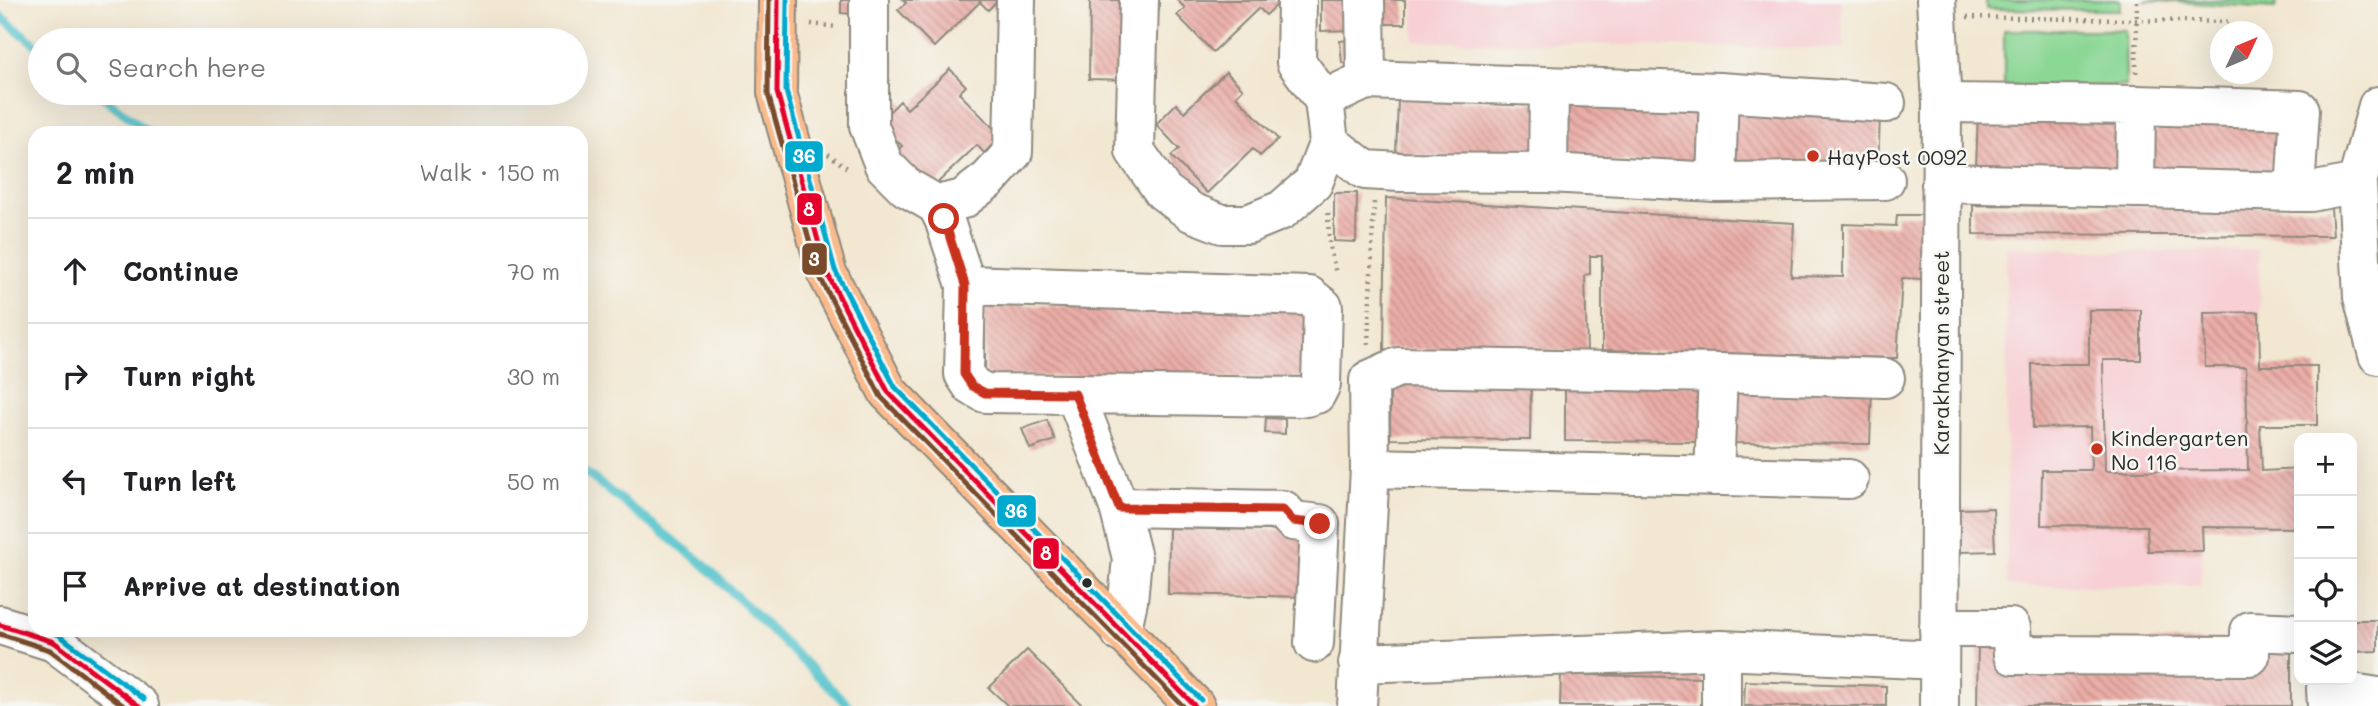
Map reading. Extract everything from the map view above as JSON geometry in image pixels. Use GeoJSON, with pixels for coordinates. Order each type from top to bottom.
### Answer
{"type":"FeatureCollection","features":[{"type":"Feature","properties":{"kind":"main road"},"geometry":{"type":"LineString","coordinates":[[779,0],[777,92],[827,273],[888,392],[1195,706]]}},
{"type":"Feature","properties":{"kind":"street"},"geometry":{"type":"LineString","coordinates":[[869,0],[869,126],[884,165],[906,187],[937,205],[944,219],[965,285],[964,374],[972,386],[985,393],[1306,397],[1316,394],[1321,384],[1323,307],[1309,296],[965,285]]}},
{"type":"Feature","properties":{"kind":"street"},"geometry":{"type":"LineString","coordinates":[[937,205],[963,199],[989,179],[1013,152],[1016,0]]}},
{"type":"Feature","properties":{"kind":"street"},"geometry":{"type":"LineString","coordinates":[[1139,0],[1136,151],[1163,191],[1191,212],[1222,224],[1248,224],[1282,210],[1312,183],[1329,142],[1324,100],[1296,62],[1297,0]]}},
{"type":"Feature","properties":{"kind":"street"},"geometry":{"type":"LineString","coordinates":[[1365,0],[1366,80]]}},
{"type":"Feature","properties":{"kind":"street","name":"Karakhanyan street"},"geometry":{"type":"LineString","coordinates":[[1939,706],[1941,183],[1946,9]]}},
{"type":"Feature","properties":{"kind":"street"},"geometry":{"type":"LineString","coordinates":[[1324,100],[1366,80],[1719,92],[1886,103]]}},
{"type":"Feature","properties":{"kind":"street"},"geometry":{"type":"LineString","coordinates":[[1548,173],[1549,87]]}},
{"type":"Feature","properties":{"kind":"street"},"geometry":{"type":"LineString","coordinates":[[1716,182],[1719,92]]}},
{"type":"Feature","properties":{"kind":"street"},"geometry":{"type":"LineString","coordinates":[[2135,188],[2136,92]]}},
{"type":"Feature","properties":{"kind":"street"},"geometry":{"type":"LineString","coordinates":[[1942,103],[2136,92],[2300,110],[2295,192]]}},
{"type":"Feature","properties":{"kind":"street"},"geometry":{"type":"LineString","coordinates":[[2378,106],[2357,183],[2362,297],[2378,355]]}},
{"type":"Feature","properties":{"kind":"street"},"geometry":{"type":"LineString","coordinates":[[1329,142],[1365,170],[1548,173],[1716,182],[1885,180]]}},
{"type":"Feature","properties":{"kind":"street"},"geometry":{"type":"LineString","coordinates":[[1941,183],[2295,192],[2311,192],[2357,183]]}},
{"type":"Feature","properties":{"kind":"street"},"geometry":{"type":"LineString","coordinates":[[1357,706],[1370,468],[1368,366],[1885,378]]}},
{"type":"Feature","properties":{"kind":"street"},"geometry":{"type":"LineString","coordinates":[[1714,476],[1718,373]]}},
{"type":"Feature","properties":{"kind":"street"},"geometry":{"type":"LineString","coordinates":[[1075,394],[1119,508],[1132,558],[1128,601],[1121,633]]}},
{"type":"Feature","properties":{"kind":"street"},"geometry":{"type":"LineString","coordinates":[[1370,468],[1849,479]]}},
{"type":"Feature","properties":{"kind":"street"},"geometry":{"type":"LineString","coordinates":[[1119,508],[1283,510],[1293,521],[1320,524],[1314,643]]}},
{"type":"Feature","properties":{"kind":"street"},"geometry":{"type":"LineString","coordinates":[[0,625],[28,634]]}},
{"type":"Feature","properties":{"kind":"street"},"geometry":{"type":"LineString","coordinates":[[1358,663],[1939,644],[2011,628],[2013,654],[2250,656],[2250,631],[2294,633]]}},
{"type":"Feature","properties":{"kind":"street"},"geometry":{"type":"LineString","coordinates":[[38,637],[54,642],[139,706]]}},
{"type":"Feature","properties":{"kind":"street"},"geometry":{"type":"LineString","coordinates":[[1721,650],[1721,706]]}},
{"type":"Feature","properties":{"kind":"street"},"geometry":{"type":"LineString","coordinates":[[2327,691],[2378,697]]}},
{"type":"Feature","properties":{"kind":"path"},"geometry":{"type":"LineString","coordinates":[[2136,92],[2137,0]]}},
{"type":"Feature","properties":{"kind":"path"},"geometry":{"type":"LineString","coordinates":[[1946,9],[2210,21]]}},
{"type":"Feature","properties":{"kind":"path"},"geometry":{"type":"LineString","coordinates":[[1368,366],[1374,195]]}},
{"type":"Feature","properties":{"kind":"path"},"geometry":{"type":"LineString","coordinates":[[1318,301],[1342,299],[1329,243],[1328,209]]}},
{"type":"Feature","properties":{"kind":"shaded area"},"geometry":{"type":"Polygon","coordinates":[[[1414,0],[1841,0],[1844,49],[1414,41],[1414,0]]]}},
{"type":"Feature","properties":{"kind":"shaded area"},"geometry":{"type":"Polygon","coordinates":[[[2006,247],[2111,252],[2259,250],[2262,471],[2201,472],[2203,551],[2200,586],[2007,586],[2006,247]]]}},
{"type":"Feature","properties":{"kind":"green space"},"geometry":{"type":"Polygon","coordinates":[[[1986,0],[2120,0],[2120,10],[1986,9],[1986,0]]]}},
{"type":"Feature","properties":{"kind":"green space"},"geometry":{"type":"Polygon","coordinates":[[[2144,0],[2276,0],[2275,8],[2144,0]]]}},
{"type":"Feature","properties":{"kind":"green space"},"geometry":{"type":"Polygon","coordinates":[[[2004,30],[2125,30],[2126,86],[2004,86],[2004,30]]]}},
{"type":"Feature","properties":{"kind":"building"},"geometry":{"type":"Polygon","coordinates":[[[841,0],[855,0],[854,14],[841,13],[841,0]]]}},
{"type":"Feature","properties":{"kind":"building"},"geometry":{"type":"Polygon","coordinates":[[[903,0],[998,0],[988,10],[980,2],[934,47],[898,10],[906,3],[903,0]]]}},
{"type":"Feature","properties":{"kind":"building"},"geometry":{"type":"Polygon","coordinates":[[[1090,0],[1131,0],[1129,80],[1089,79],[1090,0]]]}},
{"type":"Feature","properties":{"kind":"building"},"geometry":{"type":"Polygon","coordinates":[[[1177,0],[1282,0],[1266,15],[1259,8],[1213,52],[1177,15],[1185,8],[1177,0]]]}},
{"type":"Feature","properties":{"kind":"building"},"geometry":{"type":"Polygon","coordinates":[[[1321,0],[1353,0],[1353,30],[1321,31],[1321,0]]]}},
{"type":"Feature","properties":{"kind":"building"},"geometry":{"type":"Polygon","coordinates":[[[1371,0],[1405,0],[1405,24],[1371,24],[1371,0]]]}},
{"type":"Feature","properties":{"kind":"building"},"geometry":{"type":"Polygon","coordinates":[[[1355,39],[1357,62],[1342,63],[1340,41],[1355,39]]]}},
{"type":"Feature","properties":{"kind":"building"},"geometry":{"type":"Polygon","coordinates":[[[950,69],[966,86],[959,93],[1001,136],[984,153],[977,145],[930,190],[894,153],[902,146],[879,122],[900,101],[907,109],[950,69]]]}},
{"type":"Feature","properties":{"kind":"building"},"geometry":{"type":"Polygon","coordinates":[[[1226,72],[1243,89],[1236,96],[1278,139],[1260,156],[1253,149],[1207,193],[1171,156],[1179,149],[1156,124],[1176,104],[1184,112],[1226,72]]]}},
{"type":"Feature","properties":{"kind":"building"},"geometry":{"type":"Polygon","coordinates":[[[1398,99],[1538,103],[1536,159],[1396,155],[1398,99]]]}},
{"type":"Feature","properties":{"kind":"building"},"geometry":{"type":"Polygon","coordinates":[[[1559,103],[1703,108],[1702,165],[1558,160],[1559,103]]]}},
{"type":"Feature","properties":{"kind":"building"},"geometry":{"type":"Polygon","coordinates":[[[1732,109],[1880,114],[1878,170],[1730,165],[1732,109]]]}},
{"type":"Feature","properties":{"kind":"building"},"geometry":{"type":"Polygon","coordinates":[[[1978,112],[2120,117],[2118,173],[1976,169],[1978,112]]]}},
{"type":"Feature","properties":{"kind":"building"},"geometry":{"type":"Polygon","coordinates":[[[2153,114],[2294,118],[2293,175],[2151,170],[2153,114]]]}},
{"type":"Feature","properties":{"kind":"building"},"geometry":{"type":"Polygon","coordinates":[[[1334,193],[1357,193],[1356,242],[1334,241],[1334,193]]]}},
{"type":"Feature","properties":{"kind":"building"},"geometry":{"type":"Polygon","coordinates":[[[1386,198],[1794,223],[1791,276],[1843,277],[1843,224],[1896,226],[1897,215],[1924,215],[1922,279],[1902,278],[1897,358],[1602,350],[1602,256],[1590,256],[1590,274],[1585,275],[1587,352],[1384,349],[1386,198]]]}},
{"type":"Feature","properties":{"kind":"building"},"geometry":{"type":"Polygon","coordinates":[[[1973,205],[2331,208],[2333,236],[1973,234],[1973,205]]]}},
{"type":"Feature","properties":{"kind":"building"},"geometry":{"type":"Polygon","coordinates":[[[985,305],[1316,307],[1316,378],[985,376],[985,305]]]}},
{"type":"Feature","properties":{"kind":"building","name":"Kindergarten No 116"},"geometry":{"type":"Polygon","coordinates":[[[2089,310],[2141,310],[2141,360],[2103,360],[2105,471],[2248,470],[2246,367],[2205,367],[2204,313],[2259,312],[2260,366],[2317,366],[2317,425],[2260,425],[2262,471],[2294,469],[2294,528],[2202,527],[2203,551],[2148,551],[2147,526],[2041,525],[2042,470],[2091,470],[2090,427],[2033,428],[2032,364],[2089,364],[2089,310]]]}},
{"type":"Feature","properties":{"kind":"building"},"geometry":{"type":"Polygon","coordinates":[[[1390,380],[1531,382],[1530,440],[1390,439],[1390,380]]]}},
{"type":"Feature","properties":{"kind":"building"},"geometry":{"type":"Polygon","coordinates":[[[1565,383],[1706,385],[1705,442],[1565,441],[1565,383]]]}},
{"type":"Feature","properties":{"kind":"building"},"geometry":{"type":"Polygon","coordinates":[[[1730,386],[1872,388],[1870,444],[1729,443],[1730,386]]]}},
{"type":"Feature","properties":{"kind":"building"},"geometry":{"type":"Polygon","coordinates":[[[1266,418],[1285,419],[1285,434],[1265,433],[1266,418]]]}},
{"type":"Feature","properties":{"kind":"building"},"geometry":{"type":"Polygon","coordinates":[[[1047,420],[1055,440],[1030,449],[1022,429],[1047,420]]]}},
{"type":"Feature","properties":{"kind":"building"},"geometry":{"type":"Polygon","coordinates":[[[1993,508],[1995,551],[1960,552],[1959,509],[1993,508]]]}},
{"type":"Feature","properties":{"kind":"building"},"geometry":{"type":"Polygon","coordinates":[[[1169,528],[1312,531],[1311,597],[1168,594],[1169,528]]]}},
{"type":"Feature","properties":{"kind":"building"},"geometry":{"type":"Polygon","coordinates":[[[2357,620],[2378,620],[2378,651],[2357,652],[2357,620]]]}},
{"type":"Feature","properties":{"kind":"building"},"geometry":{"type":"Polygon","coordinates":[[[1978,640],[2291,642],[2291,706],[1977,706],[1978,640]]]}},
{"type":"Feature","properties":{"kind":"building"},"geometry":{"type":"Polygon","coordinates":[[[1027,650],[1083,706],[1008,706],[989,688],[1027,650]]]}},
{"type":"Feature","properties":{"kind":"building"},"geometry":{"type":"Polygon","coordinates":[[[1561,674],[1702,678],[1701,706],[1560,706],[1561,674]]]}},
{"type":"Feature","properties":{"kind":"building"},"geometry":{"type":"Polygon","coordinates":[[[1745,681],[1886,686],[1886,706],[1744,706],[1745,681]]]}},
{"type":"Feature","properties":{"kind":"waterway"},"geometry":{"type":"LineString","coordinates":[[0,16],[28,38]]}},
{"type":"Feature","properties":{"kind":"waterway"},"geometry":{"type":"LineString","coordinates":[[114,105],[141,126]]}},
{"type":"Feature","properties":{"kind":"waterway"},"geometry":{"type":"LineString","coordinates":[[588,474],[701,562],[849,706]]}},
{"type":"Feature","properties":{"kind":"transit line","name":"3"},"geometry":{"type":"LineString","coordinates":[[769,0],[768,94],[819,275],[881,397],[1183,706]]}},
{"type":"Feature","properties":{"kind":"transit line","name":"8"},"geometry":{"type":"LineString","coordinates":[[778,0],[777,92],[827,273],[888,392],[1195,706]]}},
{"type":"Feature","properties":{"kind":"transit line","name":"36"},"geometry":{"type":"LineString","coordinates":[[787,0],[786,91],[835,270],[895,387],[1201,700]]}},
{"type":"Feature","properties":{"kind":"transit line","name":"8"},"geometry":{"type":"LineString","coordinates":[[0,625],[28,634]]}},
{"type":"Feature","properties":{"kind":"transit line","name":"3"},"geometry":{"type":"LineString","coordinates":[[0,634],[50,650],[124,706]]}},
{"type":"Feature","properties":{"kind":"transit line","name":"8"},"geometry":{"type":"LineString","coordinates":[[38,637],[54,642],[139,706]]}},
{"type":"Feature","properties":{"kind":"transit line","name":"36"},"geometry":{"type":"LineString","coordinates":[[62,637],[144,699]]}},
{"type":"Feature","properties":{"kind":"place","name":"HayPost 0092"},"geometry":{"type":"Point","coordinates":[1813,156]}},
{"type":"Feature","properties":{"kind":"place","name":"Kindergarten No 116"},"geometry":{"type":"Point","coordinates":[2097,449]}},
{"type":"Feature","properties":{"kind":"route"},"geometry":{"type":"LineString","coordinates":[[944,219],[965,285],[964,374],[972,386],[985,393],[1075,394],[1119,508],[1283,510],[1293,521],[1320,524]]}}]}
